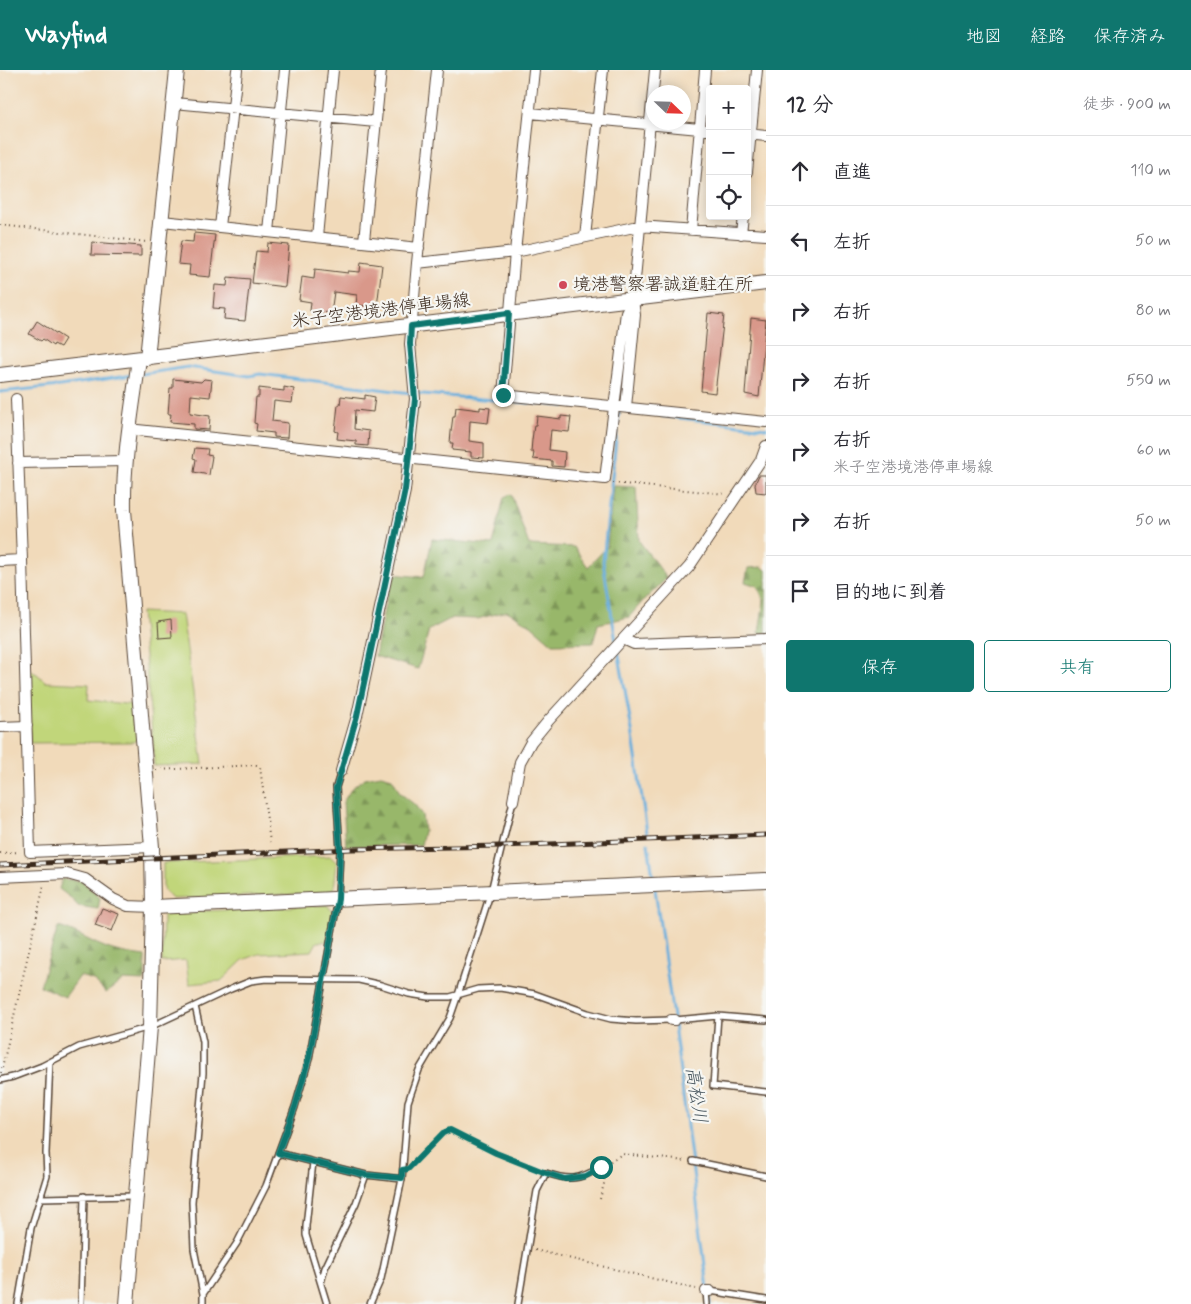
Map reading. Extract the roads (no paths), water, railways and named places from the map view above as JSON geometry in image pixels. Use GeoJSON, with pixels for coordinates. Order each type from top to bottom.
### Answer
{"type":"FeatureCollection","features":[{"type":"Feature","properties":{"kind":"street"},"geometry":{"type":"LineString","coordinates":[[127,1304],[150,1027],[153,907],[152,847],[124,510],[125,461],[128,430],[143,359],[162,221],[177,70]]}},
{"type":"Feature","properties":{"kind":"street"},"geometry":{"type":"LineString","coordinates":[[220,227],[237,70]]}},
{"type":"Feature","properties":{"kind":"street"},"geometry":{"type":"LineString","coordinates":[[269,232],[285,70]]}},
{"type":"Feature","properties":{"kind":"street"},"geometry":{"type":"LineString","coordinates":[[317,237],[333,70]]}},
{"type":"Feature","properties":{"kind":"street"},"geometry":{"type":"LineString","coordinates":[[364,241],[381,70]]}},
{"type":"Feature","properties":{"kind":"street"},"geometry":{"type":"LineString","coordinates":[[341,771],[357,716],[405,490],[415,399],[410,344],[411,326],[437,70]]}},
{"type":"Feature","properties":{"kind":"street"},"geometry":{"type":"LineString","coordinates":[[534,70],[509,313],[503,395],[766,422]]}},
{"type":"Feature","properties":{"kind":"street"},"geometry":{"type":"LineString","coordinates":[[585,237],[603,70]]}},
{"type":"Feature","properties":{"kind":"street"},"geometry":{"type":"LineString","coordinates":[[653,85],[655,70]]}},
{"type":"Feature","properties":{"kind":"street"},"geometry":{"type":"LineString","coordinates":[[690,230],[705,129],[705,70]]}},
{"type":"Feature","properties":{"kind":"street"},"geometry":{"type":"LineString","coordinates":[[750,130],[758,70]]}},
{"type":"Feature","properties":{"kind":"street"},"geometry":{"type":"LineString","coordinates":[[174,103],[376,122]]}},
{"type":"Feature","properties":{"kind":"street"},"geometry":{"type":"LineString","coordinates":[[530,113],[646,124]]}},
{"type":"Feature","properties":{"kind":"street"},"geometry":{"type":"LineString","coordinates":[[691,128],[705,129]]}},
{"type":"Feature","properties":{"kind":"street"},"geometry":{"type":"LineString","coordinates":[[626,407],[636,315],[633,300],[648,130]]}},
{"type":"Feature","properties":{"kind":"street"},"geometry":{"type":"LineString","coordinates":[[751,134],[766,136]]}},
{"type":"Feature","properties":{"kind":"street"},"geometry":{"type":"LineString","coordinates":[[741,234],[743,220]]}},
{"type":"Feature","properties":{"kind":"street"},"geometry":{"type":"LineString","coordinates":[[162,221],[419,248]]}},
{"type":"Feature","properties":{"kind":"street"},"geometry":{"type":"LineString","coordinates":[[417,263],[515,252],[639,226],[766,235]]}},
{"type":"Feature","properties":{"kind":"street","name":"米子空港境港停車場線"},"geometry":{"type":"LineString","coordinates":[[0,375],[766,283]]}},
{"type":"Feature","properties":{"kind":"street"},"geometry":{"type":"LineString","coordinates":[[128,430],[605,479],[626,312],[633,300]]}},
{"type":"Feature","properties":{"kind":"street"},"geometry":{"type":"LineString","coordinates":[[16,400],[30,852],[152,847]]}},
{"type":"Feature","properties":{"kind":"street"},"geometry":{"type":"LineString","coordinates":[[513,802],[520,762],[531,742],[689,568],[761,460],[766,446]]}},
{"type":"Feature","properties":{"kind":"street"},"geometry":{"type":"LineString","coordinates":[[18,463],[125,461]]}},
{"type":"Feature","properties":{"kind":"street"},"geometry":{"type":"LineString","coordinates":[[0,561],[22,560]]}},
{"type":"Feature","properties":{"kind":"street"},"geometry":{"type":"LineString","coordinates":[[623,639],[634,644],[766,639]]}},
{"type":"Feature","properties":{"kind":"street"},"geometry":{"type":"LineString","coordinates":[[0,727],[27,726]]}},
{"type":"Feature","properties":{"kind":"street"},"geometry":{"type":"LineString","coordinates":[[0,877],[68,874],[85,879],[113,899],[128,906],[153,907],[766,880]]}},
{"type":"Feature","properties":{"kind":"lane"},"geometry":{"type":"LineString","coordinates":[[203,1294],[237,1243],[266,1186],[295,1107],[309,1058],[338,899],[340,850],[336,788],[341,771]]}},
{"type":"Feature","properties":{"kind":"lane"},"geometry":{"type":"LineString","coordinates":[[370,1304],[381,1279],[402,1178],[408,1102],[419,1070],[450,1018],[458,996],[491,891],[513,802]]}},
{"type":"Feature","properties":{"kind":"lane"},"geometry":{"type":"LineString","coordinates":[[0,1079],[13,1077],[50,1062],[79,1047],[150,1027],[252,981],[266,979],[359,980],[381,984],[408,994],[450,997],[478,988],[500,988],[535,994],[588,1014],[612,1019],[650,1021],[718,1016],[766,1020]]}},
{"type":"Feature","properties":{"kind":"lane"},"geometry":{"type":"LineString","coordinates":[[194,1006],[203,1042],[203,1058],[192,1202],[194,1249],[203,1294],[203,1304]]}},
{"type":"Feature","properties":{"kind":"lane"},"geometry":{"type":"LineString","coordinates":[[718,1016],[713,1086],[766,1092]]}},
{"type":"Feature","properties":{"kind":"lane"},"geometry":{"type":"LineString","coordinates":[[18,1304],[31,1228],[47,1176],[46,1153],[50,1062]]}},
{"type":"Feature","properties":{"kind":"lane"},"geometry":{"type":"LineString","coordinates":[[278,1153],[366,1175],[402,1178]]}},
{"type":"Feature","properties":{"kind":"lane"},"geometry":{"type":"LineString","coordinates":[[690,1161],[766,1176]]}},
{"type":"Feature","properties":{"kind":"lane"},"geometry":{"type":"LineString","coordinates":[[313,1162],[306,1235],[327,1304]]}},
{"type":"Feature","properties":{"kind":"lane"},"geometry":{"type":"LineString","coordinates":[[518,1304],[537,1191],[546,1173],[565,1179],[586,1176],[601,1167]]}},
{"type":"Feature","properties":{"kind":"lane"},"geometry":{"type":"LineString","coordinates":[[321,1284],[325,1268],[356,1203],[366,1175]]}},
{"type":"Feature","properties":{"kind":"lane"},"geometry":{"type":"LineString","coordinates":[[81,1304],[84,1196]]}},
{"type":"Feature","properties":{"kind":"lane"},"geometry":{"type":"LineString","coordinates":[[41,1198],[136,1196]]}},
{"type":"Feature","properties":{"kind":"lane"},"geometry":{"type":"LineString","coordinates":[[707,1304],[708,1291],[766,1300]]}},
{"type":"Feature","properties":{"kind":"waterway"},"geometry":{"type":"LineString","coordinates":[[622,392],[627,347]]}},
{"type":"Feature","properties":{"kind":"waterway"},"geometry":{"type":"LineString","coordinates":[[142,374],[188,367],[249,376],[260,374],[411,393],[565,406]]}},
{"type":"Feature","properties":{"kind":"waterway"},"geometry":{"type":"LineString","coordinates":[[0,392],[60,386],[133,375]]}},
{"type":"Feature","properties":{"kind":"waterway"},"geometry":{"type":"LineString","coordinates":[[616,641],[603,562],[619,411]]}},
{"type":"Feature","properties":{"kind":"waterway"},"geometry":{"type":"LineString","coordinates":[[662,416],[766,428]]}},
{"type":"Feature","properties":{"kind":"waterway"},"geometry":{"type":"LineString","coordinates":[[618,650],[647,833]]}},
{"type":"Feature","properties":{"kind":"waterway"},"geometry":{"type":"LineString","coordinates":[[648,844],[653,876]]}},
{"type":"Feature","properties":{"kind":"waterway","name":"高松川"},"geometry":{"type":"LineString","coordinates":[[655,889],[710,1304]]}},
{"type":"Feature","properties":{"kind":"railway"},"geometry":{"type":"LineString","coordinates":[[0,865],[352,849],[502,846],[766,835]]}},
{"type":"Feature","properties":{"kind":"place","name":"境港警察署誠道駐在所"},"geometry":{"type":"Point","coordinates":[563,285]}}]}
